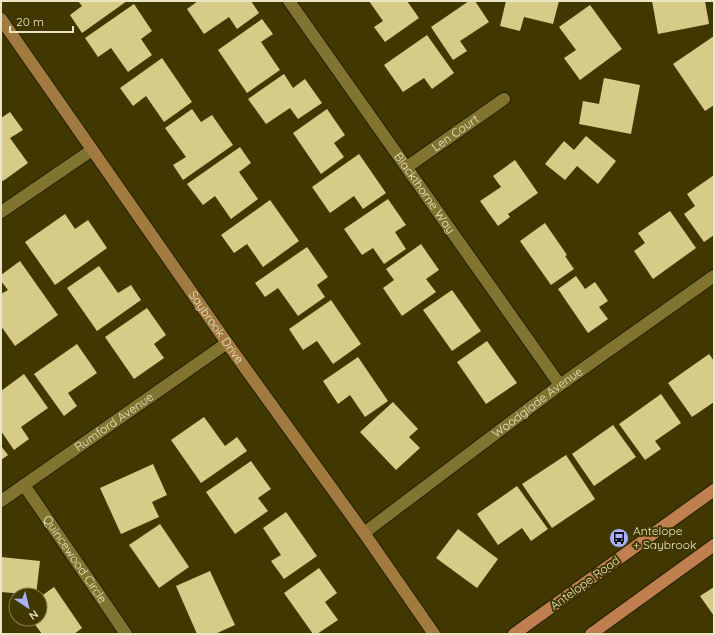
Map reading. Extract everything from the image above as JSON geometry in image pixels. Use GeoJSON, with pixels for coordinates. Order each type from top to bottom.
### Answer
{"type":"FeatureCollection","features":[{"type":"Feature","properties":{"kind":"main road","name":"Antelope Road"},"geometry":{"type":"LineString","coordinates":[[514,634],[714,490]]}},
{"type":"Feature","properties":{"kind":"main road"},"geometry":{"type":"LineString","coordinates":[[591,634],[714,545]]}},
{"type":"Feature","properties":{"kind":"street","name":"Blackthorne Way"},"geometry":{"type":"LineString","coordinates":[[290,1],[560,384]]}},
{"type":"Feature","properties":{"kind":"street","name":"Saybrook Drive"},"geometry":{"type":"LineString","coordinates":[[1,19],[227,343],[364,533],[434,634]]}},
{"type":"Feature","properties":{"kind":"street","name":"Len Court"},"geometry":{"type":"LineString","coordinates":[[407,167],[504,98]]}},
{"type":"Feature","properties":{"kind":"street"},"geometry":{"type":"LineString","coordinates":[[1,212],[92,150]]}},
{"type":"Feature","properties":{"kind":"street","name":"Woodglade Avenue"},"geometry":{"type":"LineString","coordinates":[[364,533],[560,384],[714,276]]}},
{"type":"Feature","properties":{"kind":"street","name":"Rumford Avenue"},"geometry":{"type":"LineString","coordinates":[[1,501],[227,343]]}},
{"type":"Feature","properties":{"kind":"street","name":"Quincewood Circle"},"geometry":{"type":"LineString","coordinates":[[24,485],[126,634]]}},
{"type":"Feature","properties":{"kind":"building"},"geometry":{"type":"Polygon","coordinates":[[[78,1],[127,1],[82,33],[70,15],[82,6],[78,1]]]}},
{"type":"Feature","properties":{"kind":"building"},"geometry":{"type":"Polygon","coordinates":[[[198,1],[251,1],[259,13],[237,29],[229,17],[204,34],[187,9],[198,1]]]}},
{"type":"Feature","properties":{"kind":"building"},"geometry":{"type":"Polygon","coordinates":[[[369,1],[407,1],[419,18],[385,42],[374,27],[383,21],[369,1]]]}},
{"type":"Feature","properties":{"kind":"building"},"geometry":{"type":"Polygon","coordinates":[[[469,1],[475,1],[489,22],[460,41],[467,51],[453,60],[431,27],[469,1]]]}},
{"type":"Feature","properties":{"kind":"building"},"geometry":{"type":"Polygon","coordinates":[[[506,1],[559,1],[553,24],[524,17],[520,31],[500,26],[506,1]]]}},
{"type":"Feature","properties":{"kind":"building"},"geometry":{"type":"Polygon","coordinates":[[[652,1],[705,1],[709,24],[658,34],[652,1]]]}},
{"type":"Feature","properties":{"kind":"building"},"geometry":{"type":"Polygon","coordinates":[[[134,4],[152,31],[141,39],[152,55],[128,72],[111,48],[98,57],[85,38],[134,4]]]}},
{"type":"Feature","properties":{"kind":"building"},"geometry":{"type":"Polygon","coordinates":[[[590,5],[622,49],[580,80],[564,58],[576,50],[559,27],[590,5]]]}},
{"type":"Feature","properties":{"kind":"building"},"geometry":{"type":"Polygon","coordinates":[[[262,19],[273,34],[261,42],[280,70],[247,93],[218,50],[262,19]]]}},
{"type":"Feature","properties":{"kind":"building"},"geometry":{"type":"Polygon","coordinates":[[[427,35],[454,73],[432,89],[424,78],[403,92],[384,65],[427,35]]]}},
{"type":"Feature","properties":{"kind":"building"},"geometry":{"type":"Polygon","coordinates":[[[714,36],[714,105],[705,111],[673,64],[714,36]]]}},
{"type":"Feature","properties":{"kind":"building"},"geometry":{"type":"Polygon","coordinates":[[[162,58],[192,102],[164,122],[146,96],[133,106],[120,88],[162,58]]]}},
{"type":"Feature","properties":{"kind":"building"},"geometry":{"type":"Polygon","coordinates":[[[284,74],[293,88],[305,79],[322,103],[298,119],[290,108],[266,124],[248,99],[284,74]]]}},
{"type":"Feature","properties":{"kind":"building"},"geometry":{"type":"Polygon","coordinates":[[[604,78],[640,85],[631,134],[579,124],[583,101],[599,104],[604,78]]]}},
{"type":"Feature","properties":{"kind":"building"},"geometry":{"type":"Polygon","coordinates":[[[192,109],[201,122],[212,115],[233,145],[183,180],[173,165],[186,157],[165,128],[192,109]]]}},
{"type":"Feature","properties":{"kind":"building"},"geometry":{"type":"Polygon","coordinates":[[[327,109],[345,135],[334,143],[344,157],[321,174],[293,133],[327,109]]]}},
{"type":"Feature","properties":{"kind":"building"},"geometry":{"type":"Polygon","coordinates":[[[10,112],[23,130],[10,138],[28,163],[3,181],[1,179],[1,118],[10,112]]]}},
{"type":"Feature","properties":{"kind":"building"},"geometry":{"type":"Polygon","coordinates":[[[586,136],[616,161],[598,184],[577,166],[565,180],[545,164],[564,141],[574,150],[586,136]]]}},
{"type":"Feature","properties":{"kind":"building"},"geometry":{"type":"Polygon","coordinates":[[[240,147],[251,163],[239,172],[258,199],[231,219],[215,196],[203,205],[187,184],[240,147]]]}},
{"type":"Feature","properties":{"kind":"building"},"geometry":{"type":"Polygon","coordinates":[[[359,154],[386,193],[363,209],[354,196],[330,213],[312,187],[359,154]]]}},
{"type":"Feature","properties":{"kind":"building"},"geometry":{"type":"Polygon","coordinates":[[[515,160],[538,193],[508,214],[510,217],[498,226],[480,201],[501,187],[493,176],[515,160]]]}},
{"type":"Feature","properties":{"kind":"building"},"geometry":{"type":"Polygon","coordinates":[[[714,175],[714,235],[704,242],[684,214],[695,206],[687,194],[714,175]]]}},
{"type":"Feature","properties":{"kind":"building"},"geometry":{"type":"Polygon","coordinates":[[[388,199],[406,225],[395,232],[406,249],[384,264],[373,248],[362,255],[344,229],[388,199]]]}},
{"type":"Feature","properties":{"kind":"building"},"geometry":{"type":"Polygon","coordinates":[[[270,200],[299,241],[263,267],[247,244],[234,253],[221,235],[270,200]]]}},
{"type":"Feature","properties":{"kind":"building"},"geometry":{"type":"Polygon","coordinates":[[[670,211],[696,248],[653,279],[634,251],[645,243],[638,233],[670,211]]]}},
{"type":"Feature","properties":{"kind":"building"},"geometry":{"type":"Polygon","coordinates":[[[65,214],[75,229],[88,220],[107,248],[55,285],[25,242],[65,214]]]}},
{"type":"Feature","properties":{"kind":"building"},"geometry":{"type":"Polygon","coordinates":[[[545,223],[567,255],[565,256],[574,269],[551,285],[520,241],[545,223]]]}},
{"type":"Feature","properties":{"kind":"building"},"geometry":{"type":"Polygon","coordinates":[[[421,244],[439,270],[426,279],[436,292],[402,316],[383,288],[394,280],[386,269],[421,244]]]}},
{"type":"Feature","properties":{"kind":"building"},"geometry":{"type":"Polygon","coordinates":[[[307,247],[328,277],[317,285],[325,297],[298,316],[278,288],[265,297],[255,283],[307,247]]]}},
{"type":"Feature","properties":{"kind":"building"},"geometry":{"type":"Polygon","coordinates":[[[20,261],[58,315],[15,346],[1,326],[1,294],[8,290],[1,281],[1,275],[20,261]]]}},
{"type":"Feature","properties":{"kind":"building"},"geometry":{"type":"Polygon","coordinates":[[[99,266],[118,293],[131,285],[141,300],[97,331],[67,288],[99,266]]]}},
{"type":"Feature","properties":{"kind":"building"},"geometry":{"type":"Polygon","coordinates":[[[576,276],[585,289],[595,282],[608,301],[599,307],[608,319],[588,333],[558,289],[576,276]]]}},
{"type":"Feature","properties":{"kind":"building"},"geometry":{"type":"Polygon","coordinates":[[[452,290],[481,331],[452,351],[423,310],[452,290]]]}},
{"type":"Feature","properties":{"kind":"building"},"geometry":{"type":"Polygon","coordinates":[[[331,300],[361,344],[333,364],[317,341],[303,350],[289,329],[331,300]]]}},
{"type":"Feature","properties":{"kind":"building"},"geometry":{"type":"Polygon","coordinates":[[[147,308],[166,335],[154,344],[164,358],[134,379],[105,337],[147,308]]]}},
{"type":"Feature","properties":{"kind":"building"},"geometry":{"type":"Polygon","coordinates":[[[487,341],[517,383],[486,404],[457,362],[487,341]]]}},
{"type":"Feature","properties":{"kind":"building"},"geometry":{"type":"Polygon","coordinates":[[[77,344],[97,373],[68,393],[77,406],[64,416],[34,374],[77,344]]]}},
{"type":"Feature","properties":{"kind":"building"},"geometry":{"type":"Polygon","coordinates":[[[709,354],[714,361],[714,402],[692,417],[668,383],[709,354]]]}},
{"type":"Feature","properties":{"kind":"building"},"geometry":{"type":"Polygon","coordinates":[[[358,357],[388,401],[365,417],[350,395],[338,404],[323,381],[358,357]]]}},
{"type":"Feature","properties":{"kind":"building"},"geometry":{"type":"Polygon","coordinates":[[[24,374],[48,408],[21,427],[29,439],[14,450],[1,431],[1,391],[24,374]]]}},
{"type":"Feature","properties":{"kind":"building"},"geometry":{"type":"Polygon","coordinates":[[[661,394],[681,423],[655,441],[661,449],[645,460],[619,424],[661,394]]]}},
{"type":"Feature","properties":{"kind":"building"},"geometry":{"type":"Polygon","coordinates":[[[393,402],[418,429],[409,437],[420,448],[396,470],[360,432],[393,402]]]}},
{"type":"Feature","properties":{"kind":"building"},"geometry":{"type":"Polygon","coordinates":[[[204,417],[225,446],[237,437],[247,451],[201,483],[171,440],[204,417]]]}},
{"type":"Feature","properties":{"kind":"building"},"geometry":{"type":"Polygon","coordinates":[[[613,425],[636,457],[594,486],[572,454],[613,425]]]}},
{"type":"Feature","properties":{"kind":"building"},"geometry":{"type":"Polygon","coordinates":[[[1,446],[8,455],[1,460],[1,446]]]}},
{"type":"Feature","properties":{"kind":"building"},"geometry":{"type":"Polygon","coordinates":[[[566,455],[595,499],[552,528],[522,484],[566,455]]]}},
{"type":"Feature","properties":{"kind":"building"},"geometry":{"type":"Polygon","coordinates":[[[251,461],[271,489],[258,498],[268,511],[235,534],[206,492],[251,461]]]}},
{"type":"Feature","properties":{"kind":"building"},"geometry":{"type":"Polygon","coordinates":[[[153,464],[167,495],[152,502],[159,517],[121,534],[100,488],[153,464]]]}},
{"type":"Feature","properties":{"kind":"building"},"geometry":{"type":"Polygon","coordinates":[[[517,486],[548,529],[531,541],[522,528],[498,545],[477,514],[517,486]]]}},
{"type":"Feature","properties":{"kind":"building"},"geometry":{"type":"Polygon","coordinates":[[[286,512],[317,556],[284,579],[271,561],[281,555],[263,528],[286,512]]]}},
{"type":"Feature","properties":{"kind":"building"},"geometry":{"type":"Polygon","coordinates":[[[160,524],[189,567],[159,588],[129,545],[160,524]]]}},
{"type":"Feature","properties":{"kind":"building"},"geometry":{"type":"Polygon","coordinates":[[[458,529],[498,559],[477,588],[436,558],[458,529]]]}},
{"type":"Feature","properties":{"kind":"building"},"geometry":{"type":"Polygon","coordinates":[[[1,557],[40,561],[37,587],[8,587],[8,593],[1,592],[1,557]]]}},
{"type":"Feature","properties":{"kind":"building"},"geometry":{"type":"Polygon","coordinates":[[[319,568],[337,593],[325,602],[338,620],[317,634],[313,634],[284,593],[319,568]]]}},
{"type":"Feature","properties":{"kind":"building"},"geometry":{"type":"Polygon","coordinates":[[[210,571],[235,625],[215,634],[197,634],[176,586],[210,571]]]}},
{"type":"Feature","properties":{"kind":"building"},"geometry":{"type":"Polygon","coordinates":[[[54,587],[82,628],[74,634],[42,634],[37,627],[48,627],[48,591],[54,587]]]}},
{"type":"Feature","properties":{"kind":"building"},"geometry":{"type":"Polygon","coordinates":[[[714,587],[714,616],[700,596],[714,587]]]}},
{"type":"Feature","properties":{"kind":"place","name":"Antelope + Saybrook"},"geometry":{"type":"Point","coordinates":[619,538]}}]}
